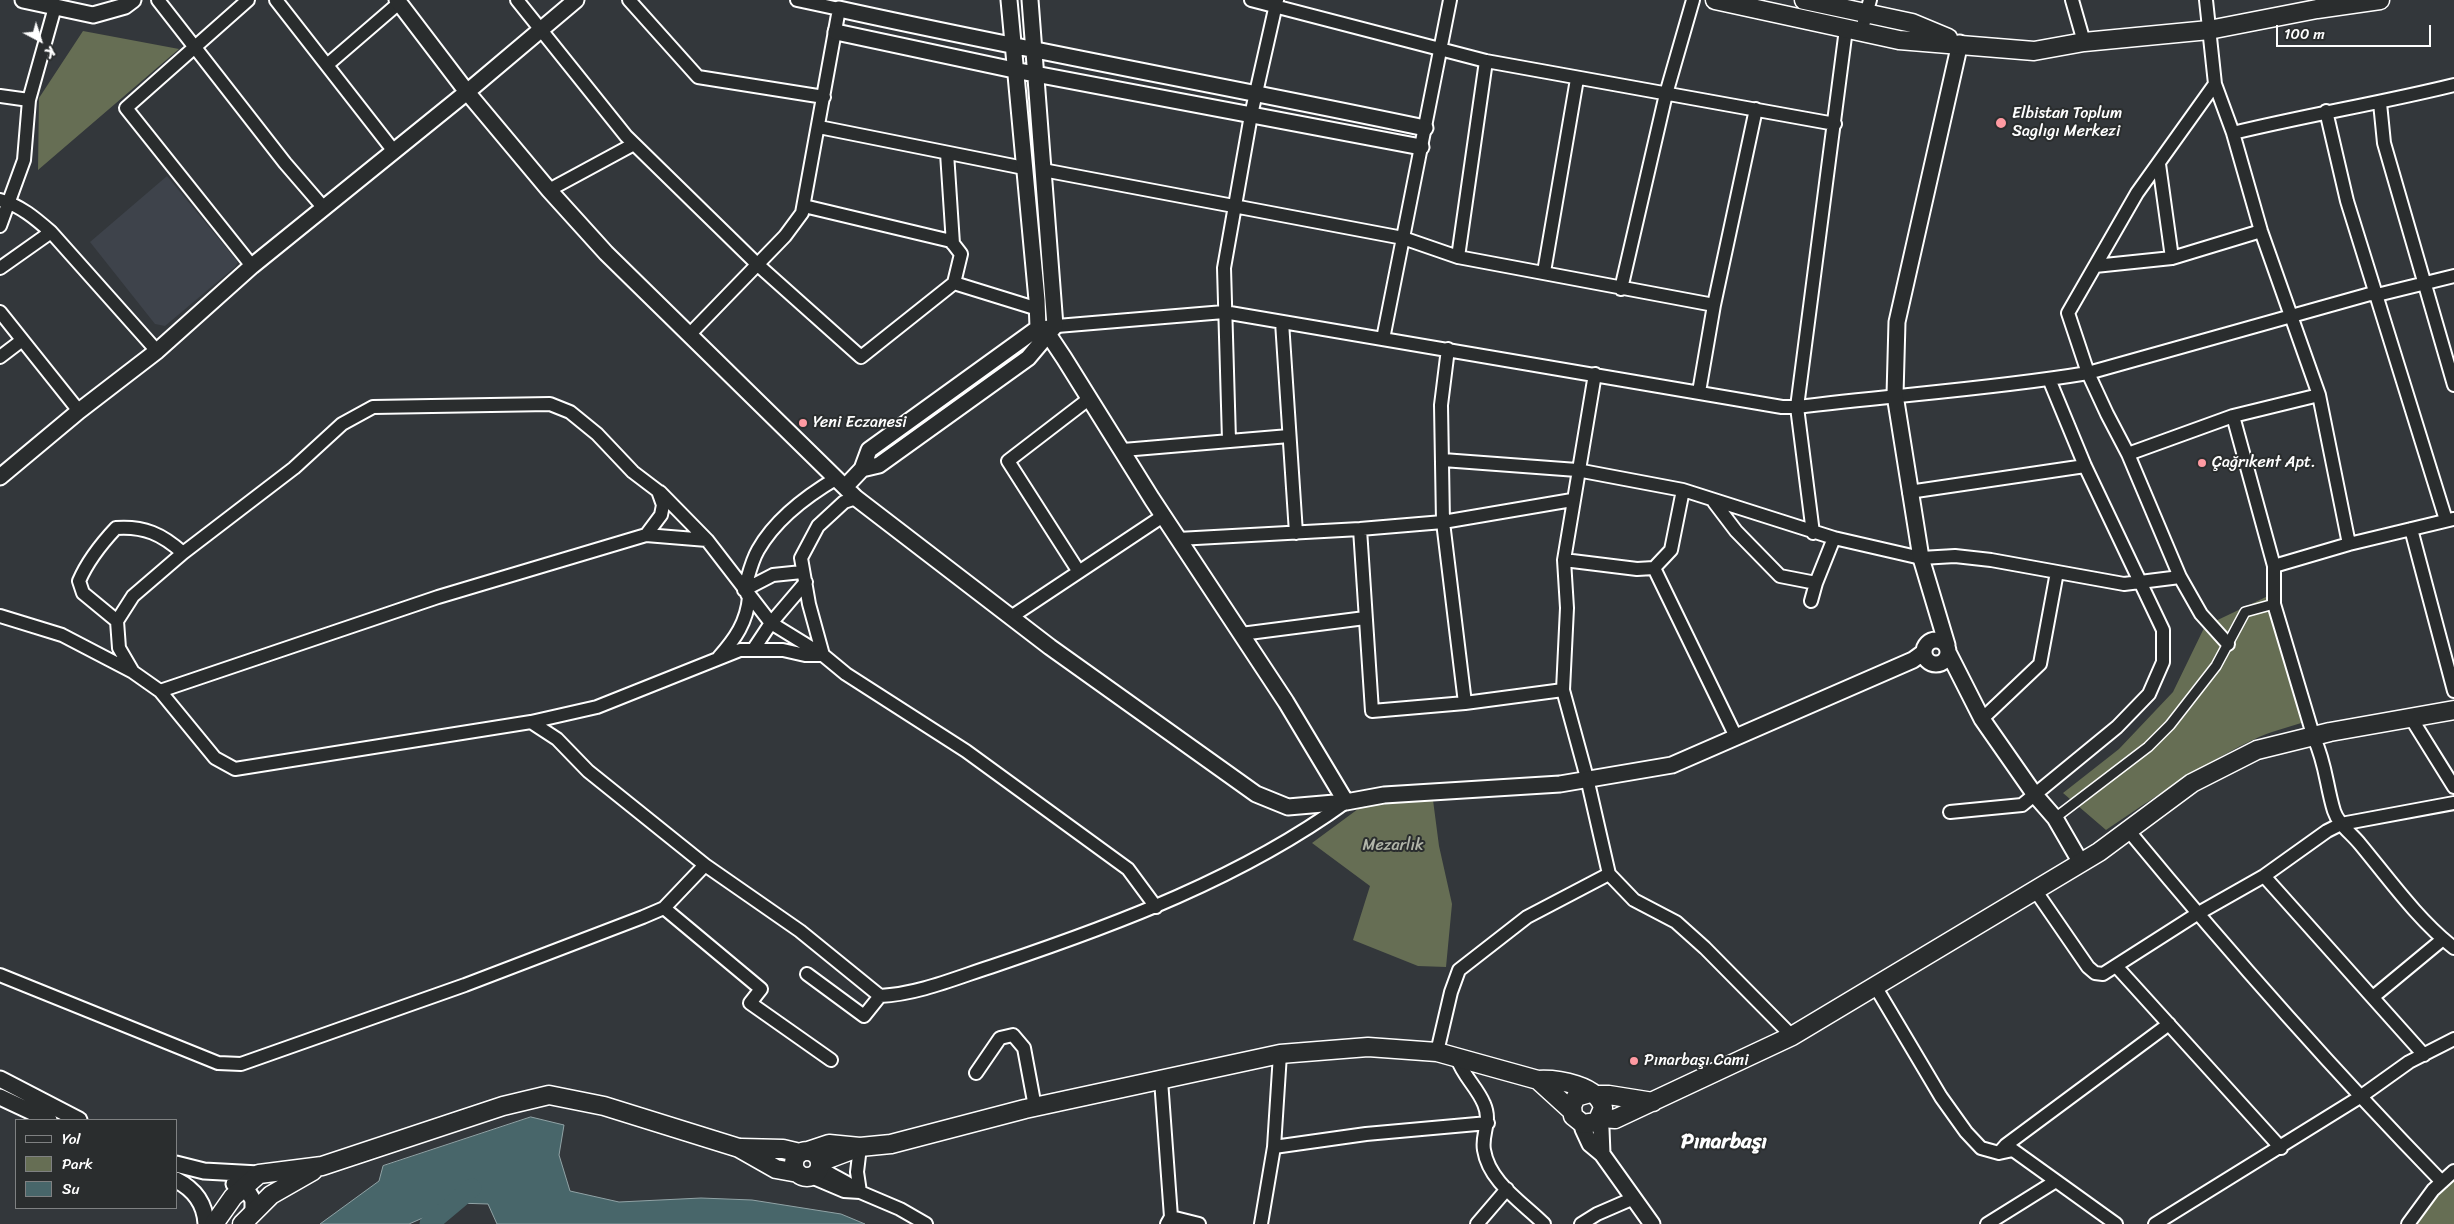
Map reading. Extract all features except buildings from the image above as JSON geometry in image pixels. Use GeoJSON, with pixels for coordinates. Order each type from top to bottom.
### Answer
{"type":"FeatureCollection","features":[{"type":"Feature","properties":{"kind":"main road"},"geometry":{"type":"LineString","coordinates":[[1715,0],[1899,40],[2034,51],[2084,42],[2209,30],[2318,9],[2380,0]]}},
{"type":"Feature","properties":{"kind":"main road"},"geometry":{"type":"LineString","coordinates":[[1804,0],[1869,7],[1960,44]]}},
{"type":"Feature","properties":{"kind":"main road"},"geometry":{"type":"LineString","coordinates":[[1538,1080],[1572,1111],[1575,1120],[1615,1119],[1792,1036],[2081,863],[2192,783],[2257,750],[2314,738],[2330,732],[2454,710]]}},
{"type":"Feature","properties":{"kind":"main road"},"geometry":{"type":"LineString","coordinates":[[322,1166],[271,1195],[230,1222],[222,1211],[259,1174],[322,1166],[503,1106],[549,1095],[604,1106],[740,1148],[783,1148],[810,1164],[860,1147],[891,1144],[1035,1107],[1280,1054],[1368,1047],[1437,1052],[1538,1080],[1552,1079],[1566,1082],[1584,1088],[1602,1103],[1603,1108],[1594,1121]]}},
{"type":"Feature","properties":{"kind":"main road"},"geometry":{"type":"LineString","coordinates":[[1572,1111],[1576,1098],[1592,1094],[1653,1102]]}},
{"type":"Feature","properties":{"kind":"street"},"geometry":{"type":"LineString","coordinates":[[29,1],[93,15],[125,6],[133,0]]}},
{"type":"Feature","properties":{"kind":"street"},"geometry":{"type":"LineString","coordinates":[[158,0],[285,163],[323,207]]}},
{"type":"Feature","properties":{"kind":"street"},"geometry":{"type":"LineString","coordinates":[[248,0],[126,108],[252,266]]}},
{"type":"Feature","properties":{"kind":"street"},"geometry":{"type":"LineString","coordinates":[[276,0],[393,150]]}},
{"type":"Feature","properties":{"kind":"street"},"geometry":{"type":"LineString","coordinates":[[517,0],[634,144],[758,265],[861,357],[954,282],[961,254],[951,242],[804,206]]}},
{"type":"Feature","properties":{"kind":"street"},"geometry":{"type":"LineString","coordinates":[[0,477],[78,411],[157,351],[252,266],[467,92],[576,0]]}},
{"type":"Feature","properties":{"kind":"street"},"geometry":{"type":"LineString","coordinates":[[629,0],[698,77],[824,97]]}},
{"type":"Feature","properties":{"kind":"street"},"geometry":{"type":"LineString","coordinates":[[797,0],[820,2],[839,9],[1012,46],[1425,128]]}},
{"type":"Feature","properties":{"kind":"street"},"geometry":{"type":"LineString","coordinates":[[1009,0],[1014,70],[1038,308],[1047,329],[1163,516],[1314,748],[1346,802]]}},
{"type":"Feature","properties":{"kind":"street"},"geometry":{"type":"LineString","coordinates":[[823,655],[809,604],[801,558],[811,536],[838,507],[846,488],[862,469],[879,465],[1028,358],[1047,329],[1043,170],[1030,0]]}},
{"type":"Feature","properties":{"kind":"street"},"geometry":{"type":"LineString","coordinates":[[1251,0],[1276,2],[1486,61],[1577,79],[1835,124]]}},
{"type":"Feature","properties":{"kind":"street"},"geometry":{"type":"LineString","coordinates":[[1383,338],[1450,0]]}},
{"type":"Feature","properties":{"kind":"street"},"geometry":{"type":"LineString","coordinates":[[1621,289],[1666,94],[1693,0]]}},
{"type":"Feature","properties":{"kind":"street"},"geometry":{"type":"LineString","coordinates":[[2072,0],[2084,42]]}},
{"type":"Feature","properties":{"kind":"street"},"geometry":{"type":"LineString","coordinates":[[2206,0],[2215,84],[2233,133],[2261,231],[2319,395],[2349,544]]}},
{"type":"Feature","properties":{"kind":"street"},"geometry":{"type":"LineString","coordinates":[[327,65],[398,1],[467,92],[549,190],[606,253],[846,488],[1050,647],[1256,794],[1288,807],[1346,802],[1384,795],[1560,784],[1672,765],[1914,660],[1927,647],[1940,640],[1948,650]]}},
{"type":"Feature","properties":{"kind":"street"},"geometry":{"type":"LineString","coordinates":[[1229,440],[1224,268],[1251,115],[1276,2]]}},
{"type":"Feature","properties":{"kind":"street"},"geometry":{"type":"LineString","coordinates":[[0,226],[4,201],[24,160],[29,100],[55,7]]}},
{"type":"Feature","properties":{"kind":"street"},"geometry":{"type":"LineString","coordinates":[[1813,532],[1797,407],[1835,124],[1853,30],[1869,7]]}},
{"type":"Feature","properties":{"kind":"street"},"geometry":{"type":"LineString","coordinates":[[690,336],[785,236],[802,212],[839,9]]}},
{"type":"Feature","properties":{"kind":"street"},"geometry":{"type":"LineString","coordinates":[[836,32],[1014,70],[1421,147]]}},
{"type":"Feature","properties":{"kind":"street"},"geometry":{"type":"LineString","coordinates":[[1960,44],[1897,322],[1895,395],[1909,492],[1921,558],[1933,602],[1948,650],[1965,688],[1982,719],[2035,795],[2055,818],[2081,863]]}},
{"type":"Feature","properties":{"kind":"street"},"geometry":{"type":"LineString","coordinates":[[1458,257],[1486,61]]}},
{"type":"Feature","properties":{"kind":"street"},"geometry":{"type":"LineString","coordinates":[[1544,272],[1577,79]]}},
{"type":"Feature","properties":{"kind":"street"},"geometry":{"type":"LineString","coordinates":[[2215,84],[2137,193],[2068,313],[2088,373],[2128,454],[2180,577],[2201,614],[2228,644]]}},
{"type":"Feature","properties":{"kind":"street"},"geometry":{"type":"LineString","coordinates":[[2233,133],[2326,111],[2380,103],[2454,86]]}},
{"type":"Feature","properties":{"kind":"street"},"geometry":{"type":"LineString","coordinates":[[0,96],[29,100]]}},
{"type":"Feature","properties":{"kind":"street"},"geometry":{"type":"LineString","coordinates":[[2380,103],[2384,143],[2426,282],[2454,385]]}},
{"type":"Feature","properties":{"kind":"street"},"geometry":{"type":"LineString","coordinates":[[1699,392],[1714,305],[1756,109]]}},
{"type":"Feature","properties":{"kind":"street"},"geometry":{"type":"LineString","coordinates":[[2274,566],[2349,544],[2450,520],[2347,201],[2326,111]]}},
{"type":"Feature","properties":{"kind":"street"},"geometry":{"type":"LineString","coordinates":[[819,127],[1024,168]]}},
{"type":"Feature","properties":{"kind":"street"},"geometry":{"type":"LineString","coordinates":[[549,190],[634,144]]}},
{"type":"Feature","properties":{"kind":"street"},"geometry":{"type":"LineString","coordinates":[[947,154],[953,244]]}},
{"type":"Feature","properties":{"kind":"street"},"geometry":{"type":"LineString","coordinates":[[2159,164],[2172,258]]}},
{"type":"Feature","properties":{"kind":"street"},"geometry":{"type":"LineString","coordinates":[[1043,170],[1403,238],[1458,257],[1714,305]]}},
{"type":"Feature","properties":{"kind":"street"},"geometry":{"type":"LineString","coordinates":[[4,201],[35,218],[51,232],[157,351]]}},
{"type":"Feature","properties":{"kind":"street"},"geometry":{"type":"LineString","coordinates":[[2095,266],[2172,258],[2261,231]]}},
{"type":"Feature","properties":{"kind":"street"},"geometry":{"type":"LineString","coordinates":[[0,268],[51,232]]}},
{"type":"Feature","properties":{"kind":"street"},"geometry":{"type":"LineString","coordinates":[[1047,329],[1224,312],[1595,374],[1782,408],[2049,380],[2088,373],[2370,294],[2377,295],[2454,276]]}},
{"type":"Feature","properties":{"kind":"street"},"geometry":{"type":"LineString","coordinates":[[954,282],[1038,308]]}},
{"type":"Feature","properties":{"kind":"street"},"geometry":{"type":"LineString","coordinates":[[0,312],[78,411]]}},
{"type":"Feature","properties":{"kind":"street"},"geometry":{"type":"LineString","coordinates":[[1282,322],[1296,533]]}},
{"type":"Feature","properties":{"kind":"street"},"geometry":{"type":"LineString","coordinates":[[0,356],[21,341]]}},
{"type":"Feature","properties":{"kind":"street"},"geometry":{"type":"LineString","coordinates":[[1448,350],[1441,405],[1443,522],[1465,703]]}},
{"type":"Feature","properties":{"kind":"street"},"geometry":{"type":"LineString","coordinates":[[1595,374],[1577,470],[1564,560],[1567,608],[1563,690],[1587,778],[1609,874],[1634,900],[1676,922],[1683,928],[1792,1036]]}},
{"type":"Feature","properties":{"kind":"street"},"geometry":{"type":"LineString","coordinates":[[1950,812],[2022,804],[2035,795],[2118,727],[2149,694],[2163,662],[2163,630],[2085,466],[2049,380]]}},
{"type":"Feature","properties":{"kind":"street"},"geometry":{"type":"LineString","coordinates":[[2128,454],[2233,416],[2319,395]]}},
{"type":"Feature","properties":{"kind":"street"},"geometry":{"type":"LineString","coordinates":[[1078,572],[1008,461],[1090,398]]}},
{"type":"Feature","properties":{"kind":"street"},"geometry":{"type":"LineString","coordinates":[[133,672],[119,648],[117,621],[133,596],[183,553],[294,468],[342,424],[374,407],[550,404],[570,412],[597,434],[633,472],[658,491],[708,540],[749,598],[744,624],[718,658]]}},
{"type":"Feature","properties":{"kind":"street"},"geometry":{"type":"LineString","coordinates":[[2233,416],[2274,566],[2274,604],[2314,738],[2322,756],[2334,812],[2342,824],[2442,940],[2454,948]]}},
{"type":"Feature","properties":{"kind":"street"},"geometry":{"type":"LineString","coordinates":[[1123,450],[1289,436]]}},
{"type":"Feature","properties":{"kind":"street"},"geometry":{"type":"LineString","coordinates":[[1443,460],[1577,470],[1683,490],[1714,502],[1813,532],[1921,558],[1955,556],[2124,584],[2180,577]]}},
{"type":"Feature","properties":{"kind":"street"},"geometry":{"type":"LineString","coordinates":[[1909,492],[2085,466]]}},
{"type":"Feature","properties":{"kind":"street"},"geometry":{"type":"LineString","coordinates":[[744,590],[757,551],[771,533],[818,489],[846,488]]}},
{"type":"Feature","properties":{"kind":"street"},"geometry":{"type":"LineString","coordinates":[[1564,560],[1637,569],[1654,568],[1671,550],[1683,490]]}},
{"type":"Feature","properties":{"kind":"street"},"geometry":{"type":"LineString","coordinates":[[646,535],[661,515],[663,505],[658,491]]}},
{"type":"Feature","properties":{"kind":"street"},"geometry":{"type":"LineString","coordinates":[[1178,539],[1360,529],[1443,522],[1572,500]]}},
{"type":"Feature","properties":{"kind":"street"},"geometry":{"type":"LineString","coordinates":[[1714,502],[1736,531],[1780,576],[1816,583]]}},
{"type":"Feature","properties":{"kind":"street"},"geometry":{"type":"LineString","coordinates":[[1011,617],[1163,516]]}},
{"type":"Feature","properties":{"kind":"street"},"geometry":{"type":"LineString","coordinates":[[117,621],[83,592],[79,581],[94,553],[116,528],[136,527],[169,541],[183,553]]}},
{"type":"Feature","properties":{"kind":"street"},"geometry":{"type":"LineString","coordinates":[[1360,529],[1372,711],[1465,703],[1563,690]]}},
{"type":"Feature","properties":{"kind":"street"},"geometry":{"type":"LineString","coordinates":[[2411,529],[2454,691]]}},
{"type":"Feature","properties":{"kind":"street"},"geometry":{"type":"LineString","coordinates":[[160,691],[438,598],[646,535],[708,540]]}},
{"type":"Feature","properties":{"kind":"street"},"geometry":{"type":"LineString","coordinates":[[1811,601],[1834,538]]}},
{"type":"Feature","properties":{"kind":"street"},"geometry":{"type":"LineString","coordinates":[[1654,568],[1736,737]]}},
{"type":"Feature","properties":{"kind":"street"},"geometry":{"type":"LineString","coordinates":[[1982,719],[2040,664],[2057,572]]}},
{"type":"Feature","properties":{"kind":"street"},"geometry":{"type":"LineString","coordinates":[[744,590],[773,575],[804,577]]}},
{"type":"Feature","properties":{"kind":"street"},"geometry":{"type":"LineString","coordinates":[[753,650],[770,623],[804,577]]}},
{"type":"Feature","properties":{"kind":"street"},"geometry":{"type":"LineString","coordinates":[[744,590],[770,623],[823,655],[846,674],[966,751],[1128,869],[1156,907]]}},
{"type":"Feature","properties":{"kind":"street"},"geometry":{"type":"LineString","coordinates":[[1933,602],[1927,661],[1936,664],[1965,688]]}},
{"type":"Feature","properties":{"kind":"street"},"geometry":{"type":"LineString","coordinates":[[2055,818],[2154,742],[2192,698],[2216,666],[2245,612],[2274,604]]}},
{"type":"Feature","properties":{"kind":"street"},"geometry":{"type":"LineString","coordinates":[[0,616],[62,635],[133,672],[160,691],[215,758],[235,769],[531,722],[597,707],[740,650],[783,650],[805,655],[823,655]]}},
{"type":"Feature","properties":{"kind":"street"},"geometry":{"type":"LineString","coordinates":[[1240,634],[1365,618]]}},
{"type":"Feature","properties":{"kind":"street"},"geometry":{"type":"LineString","coordinates":[[1936,664],[1944,662],[1948,650]]}},
{"type":"Feature","properties":{"kind":"street"},"geometry":{"type":"LineString","coordinates":[[2411,718],[2454,787]]}},
{"type":"Feature","properties":{"kind":"street"},"geometry":{"type":"LineString","coordinates":[[531,722],[558,739],[588,771],[705,865],[800,931],[880,996],[904,995],[1028,954],[1156,907],[1270,852],[1307,830],[1346,802]]}},
{"type":"Feature","properties":{"kind":"street"},"geometry":{"type":"LineString","coordinates":[[2035,890],[2088,967],[2095,973],[2104,974],[2197,914],[2264,876],[2327,831],[2342,824],[2454,803]]}},
{"type":"Feature","properties":{"kind":"street"},"geometry":{"type":"LineString","coordinates":[[2128,830],[2197,914],[2360,1098],[2442,1182]]}},
{"type":"Feature","properties":{"kind":"street"},"geometry":{"type":"LineString","coordinates":[[0,975],[218,1063],[240,1064],[465,985],[664,908],[705,865]]}},
{"type":"Feature","properties":{"kind":"street"},"geometry":{"type":"LineString","coordinates":[[1437,1052],[1450,992],[1459,970],[1527,917],[1609,874]]}},
{"type":"Feature","properties":{"kind":"street"},"geometry":{"type":"LineString","coordinates":[[2264,876],[2424,1055]]}},
{"type":"Feature","properties":{"kind":"street"},"geometry":{"type":"LineString","coordinates":[[664,908],[761,989],[750,1003],[831,1060]]}},
{"type":"Feature","properties":{"kind":"street"},"geometry":{"type":"LineString","coordinates":[[2373,997],[2442,940]]}},
{"type":"Feature","properties":{"kind":"street"},"geometry":{"type":"LineString","coordinates":[[2116,966],[2281,1148]]}},
{"type":"Feature","properties":{"kind":"street"},"geometry":{"type":"LineString","coordinates":[[807,974],[864,1016],[880,996]]}},
{"type":"Feature","properties":{"kind":"street"},"geometry":{"type":"LineString","coordinates":[[1875,986],[1941,1097],[1980,1148],[1999,1153],[2013,1150],[2116,1224]]}},
{"type":"Feature","properties":{"kind":"street"},"geometry":{"type":"LineString","coordinates":[[1999,1153],[2006,1145],[2169,1024]]}},
{"type":"Feature","properties":{"kind":"street"},"geometry":{"type":"LineString","coordinates":[[976,1073],[1000,1038],[1013,1035],[1024,1048],[1035,1107]]}},
{"type":"Feature","properties":{"kind":"street"},"geometry":{"type":"LineString","coordinates":[[2155,1224],[2360,1098],[2403,1066],[2454,1039]]}},
{"type":"Feature","properties":{"kind":"street"},"geometry":{"type":"LineString","coordinates":[[1261,1224],[1274,1147],[1280,1054]]}},
{"type":"Feature","properties":{"kind":"street"},"geometry":{"type":"LineString","coordinates":[[1456,1058],[1461,1072],[1475,1086],[1485,1106],[1488,1122],[1483,1149],[1490,1172],[1544,1224]]}},
{"type":"Feature","properties":{"kind":"street"},"geometry":{"type":"LineString","coordinates":[[0,1079],[77,1119]]}},
{"type":"Feature","properties":{"kind":"street"},"geometry":{"type":"LineString","coordinates":[[1161,1080],[1169,1221],[1199,1224]]}},
{"type":"Feature","properties":{"kind":"street"},"geometry":{"type":"LineString","coordinates":[[0,1097],[46,1119]]}},
{"type":"Feature","properties":{"kind":"street"},"geometry":{"type":"LineString","coordinates":[[1594,1121],[1583,1130],[1590,1144],[1602,1154],[1652,1224]]}},
{"type":"Feature","properties":{"kind":"street"},"geometry":{"type":"LineString","coordinates":[[1274,1147],[1366,1134],[1488,1122]]}},
{"type":"Feature","properties":{"kind":"street"},"geometry":{"type":"LineString","coordinates":[[860,1147],[857,1172],[860,1192]]}},
{"type":"Feature","properties":{"kind":"street"},"geometry":{"type":"LineString","coordinates":[[178,1164],[225,1174],[259,1174]]}},
{"type":"Feature","properties":{"kind":"street"},"geometry":{"type":"LineString","coordinates":[[810,1164],[844,1191],[860,1192],[900,1209],[926,1224]]}},
{"type":"Feature","properties":{"kind":"street"},"geometry":{"type":"LineString","coordinates":[[2408,1224],[2433,1190],[2454,1171]]}},
{"type":"Feature","properties":{"kind":"street"},"geometry":{"type":"LineString","coordinates":[[178,1181],[190,1187],[203,1208],[230,1222],[254,1205],[247,1190],[241,1190],[225,1174]]}},
{"type":"Feature","properties":{"kind":"street"},"geometry":{"type":"LineString","coordinates":[[1987,1224],[2056,1182]]}},
{"type":"Feature","properties":{"kind":"street"},"geometry":{"type":"LineString","coordinates":[[1477,1224],[1507,1189]]}},
{"type":"Feature","properties":{"kind":"street"},"geometry":{"type":"LineString","coordinates":[[1581,1224],[1597,1214],[1634,1198]]}},
{"type":"Feature","properties":{"kind":"shaded area"},"geometry":{"type":"Polygon","coordinates":[[[167,176],[238,262],[235,267],[165,326],[155,324],[90,242],[167,176]]]}},
{"type":"Feature","properties":{"kind":"green space"},"geometry":{"type":"Polygon","coordinates":[[[83,31],[179,49],[38,170],[39,98],[83,31]]]}},
{"type":"Feature","properties":{"kind":"green space"},"geometry":{"type":"Polygon","coordinates":[[[2270,595],[2310,720],[2271,732],[2219,757],[2106,830],[2063,793],[2119,749],[2173,692],[2205,626],[2270,595]]]}},
{"type":"Feature","properties":{"kind":"green space","name":"Mezarlık"},"geometry":{"type":"Polygon","coordinates":[[[1387,800],[1433,800],[1439,846],[1452,904],[1446,967],[1418,966],[1353,940],[1370,886],[1312,843],[1358,809],[1387,800]]]}},
{"type":"Feature","properties":{"kind":"green space"},"geometry":{"type":"Polygon","coordinates":[[[2454,1178],[2454,1224],[2413,1224],[2454,1178]]]}},
{"type":"Feature","properties":{"kind":"water"},"geometry":{"type":"Polygon","coordinates":[[[531,1117],[564,1125],[559,1155],[570,1191],[619,1202],[701,1198],[752,1200],[841,1214],[865,1224],[497,1224],[488,1204],[457,1203],[409,1224],[320,1224],[379,1181],[383,1166],[531,1117]]]}},
{"type":"Feature","properties":{"kind":"waterway"},"geometry":{"type":"LineString","coordinates":[[429,1224],[472,1188]]}},
{"type":"Feature","properties":{"kind":"place","name":"Elbistan Toplum Saglıgı Merkezi"},"geometry":{"type":"Point","coordinates":[2001,123]}},
{"type":"Feature","properties":{"kind":"place","name":"Yeni Eczanesi"},"geometry":{"type":"Point","coordinates":[803,423]}},
{"type":"Feature","properties":{"kind":"place","name":"Çağrıkent Apt."},"geometry":{"type":"Point","coordinates":[2202,463]}},
{"type":"Feature","properties":{"kind":"place","name":"Pınarbaşı Cami"},"geometry":{"type":"Point","coordinates":[1634,1061]}},
{"type":"Feature","properties":{"kind":"district","name":"Pınarbaşı"},"geometry":{"type":"Point","coordinates":[1724,1143]}}]}
